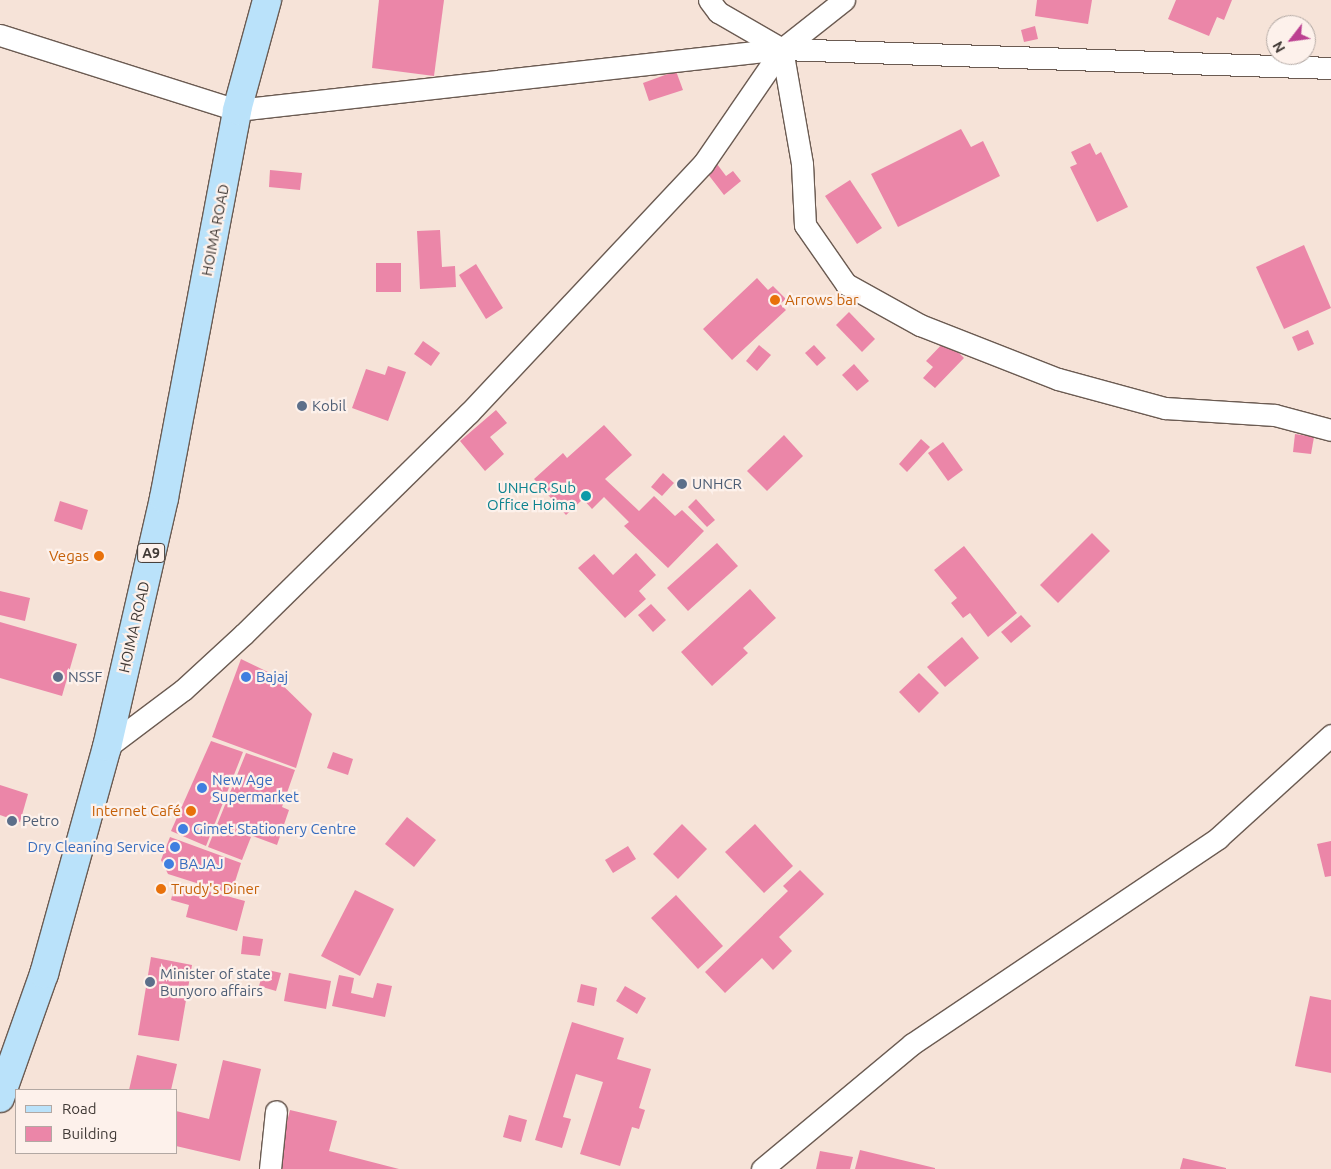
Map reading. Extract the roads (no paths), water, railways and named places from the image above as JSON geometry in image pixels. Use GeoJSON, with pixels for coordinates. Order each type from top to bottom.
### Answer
{"type":"FeatureCollection","features":[{"type":"Feature","properties":{"kind":"main road","name":"HOIMA ROAD"},"geometry":{"type":"LineString","coordinates":[[0,1098],[44,974],[106,747],[164,498],[237,110],[267,0]]}},
{"type":"Feature","properties":{"kind":"street"},"geometry":{"type":"LineString","coordinates":[[709,0],[718,12],[782,50],[802,164],[805,226],[846,284],[920,325],[1058,378],[1165,408],[1275,415],[1331,430]]}},
{"type":"Feature","properties":{"kind":"street"},"geometry":{"type":"LineString","coordinates":[[106,747],[183,690],[238,640],[469,413],[703,164],[782,50],[844,0]]}},
{"type":"Feature","properties":{"kind":"street"},"geometry":{"type":"LineString","coordinates":[[0,35],[237,110],[782,50],[1331,68]]}},
{"type":"Feature","properties":{"kind":"street"},"geometry":{"type":"LineString","coordinates":[[762,1169],[912,1044],[1218,838],[1331,735]]}},
{"type":"Feature","properties":{"kind":"street"},"geometry":{"type":"LineString","coordinates":[[270,1169],[276,1111]]}},
{"type":"Feature","properties":{"kind":"place","name":"Arrows bar"},"geometry":{"type":"Point","coordinates":[775,300]}},
{"type":"Feature","properties":{"kind":"place","name":"Kobil"},"geometry":{"type":"Point","coordinates":[302,406]}},
{"type":"Feature","properties":{"kind":"place","name":"UNHCR"},"geometry":{"type":"Point","coordinates":[682,484]}},
{"type":"Feature","properties":{"kind":"place","name":"UNHCR Sub Office Hoima"},"geometry":{"type":"Point","coordinates":[586,496]}},
{"type":"Feature","properties":{"kind":"place","name":"Vegas"},"geometry":{"type":"Point","coordinates":[99,556]}},
{"type":"Feature","properties":{"kind":"place","name":"NSSF"},"geometry":{"type":"Point","coordinates":[58,677]}},
{"type":"Feature","properties":{"kind":"place","name":"Bajaj"},"geometry":{"type":"Point","coordinates":[246,677]}},
{"type":"Feature","properties":{"kind":"place","name":"New Age Supermarket"},"geometry":{"type":"Point","coordinates":[202,788]}},
{"type":"Feature","properties":{"kind":"place","name":"Internet Café"},"geometry":{"type":"Point","coordinates":[191,811]}},
{"type":"Feature","properties":{"kind":"place","name":"Petro"},"geometry":{"type":"Point","coordinates":[12,821]}},
{"type":"Feature","properties":{"kind":"place","name":"Gimet Stationery Centre"},"geometry":{"type":"Point","coordinates":[183,829]}},
{"type":"Feature","properties":{"kind":"place","name":"Dry Cleaning Service"},"geometry":{"type":"Point","coordinates":[175,847]}},
{"type":"Feature","properties":{"kind":"place","name":"BAJAJ"},"geometry":{"type":"Point","coordinates":[169,864]}},
{"type":"Feature","properties":{"kind":"place","name":"Trudy's Diner"},"geometry":{"type":"Point","coordinates":[161,889]}},
{"type":"Feature","properties":{"kind":"place","name":"Minister of state Bunyoro affairs"},"geometry":{"type":"Point","coordinates":[150,982]}}]}
